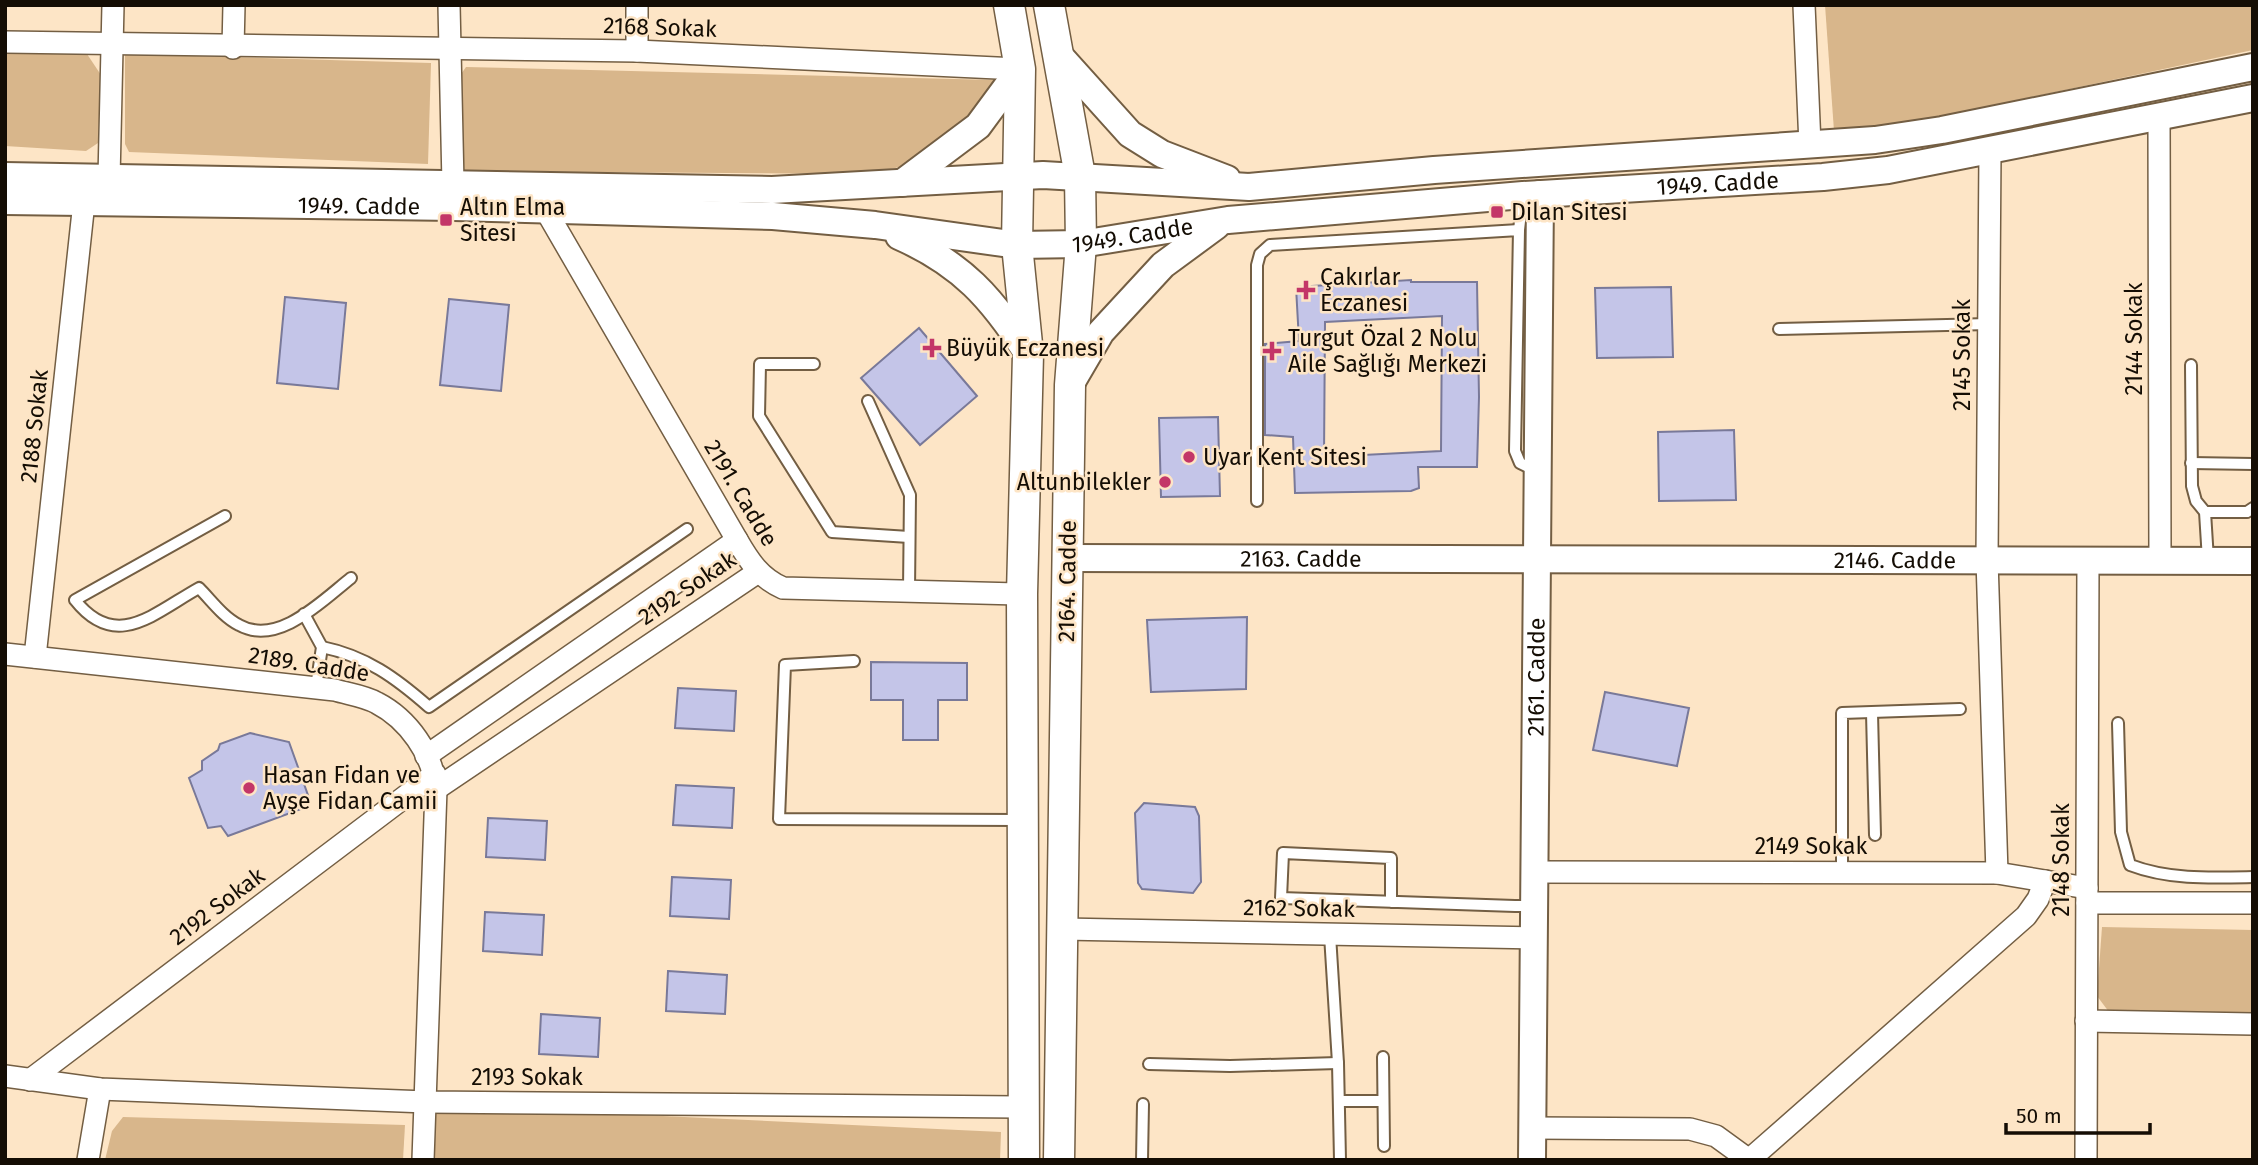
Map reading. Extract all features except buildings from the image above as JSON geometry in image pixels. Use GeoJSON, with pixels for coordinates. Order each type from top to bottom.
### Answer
{"type":"FeatureCollection","features":[{"type":"Feature","properties":{"kind":"main road","name":"2164. Cadde"},"geometry":{"type":"LineString","coordinates":[[1009,5],[1020,69],[1020,140],[1016,177],[1017,245],[1028,354],[1022,594],[1024,1160]]}},
{"type":"Feature","properties":{"kind":"main road","name":"2164. Cadde"},"geometry":{"type":"LineString","coordinates":[[1049,5],[1080,176],[1081,244],[1069,385],[1059,1160]]}},
{"type":"Feature","properties":{"kind":"street"},"geometry":{"type":"LineString","coordinates":[[109,178],[113,5]]}},
{"type":"Feature","properties":{"kind":"street"},"geometry":{"type":"LineString","coordinates":[[233,47],[234,5]]}},
{"type":"Feature","properties":{"kind":"street"},"geometry":{"type":"LineString","coordinates":[[449,5],[453,184]]}},
{"type":"Feature","properties":{"kind":"street"},"geometry":{"type":"LineString","coordinates":[[637,5],[637,51]]}},
{"type":"Feature","properties":{"kind":"street"},"geometry":{"type":"LineString","coordinates":[[1804,5],[1810,145]]}},
{"type":"Feature","properties":{"kind":"street","name":"2168 Sokak"},"geometry":{"type":"LineString","coordinates":[[5,42],[637,51],[1020,69]]}},
{"type":"Feature","properties":{"kind":"street"},"geometry":{"type":"LineString","coordinates":[[1058,54],[1130,134],[1162,154],[1248,187]]}},
{"type":"Feature","properties":{"kind":"street","name":"1949. Cadde"},"geometry":{"type":"LineString","coordinates":[[5,176],[772,190],[1080,176],[1248,187],[1434,170],[1875,140],[2253,67]]}},
{"type":"Feature","properties":{"kind":"street"},"geometry":{"type":"LineString","coordinates":[[899,184],[928,166],[978,127],[1020,69]]}},
{"type":"Feature","properties":{"kind":"street","name":"1949. Cadde"},"geometry":{"type":"LineString","coordinates":[[5,201],[545,209],[773,216],[875,225],[1017,245],[1081,244],[1228,220],[1268,231],[1531,194],[1823,177],[1888,170],[2253,98]]}},
{"type":"Feature","properties":{"kind":"street","name":"2144 Sokak"},"geometry":{"type":"LineString","coordinates":[[2159,117],[2160,561]]}},
{"type":"Feature","properties":{"kind":"street"},"geometry":{"type":"LineString","coordinates":[[1983,121],[1990,151]]}},
{"type":"Feature","properties":{"kind":"street","name":"2145 Sokak"},"geometry":{"type":"LineString","coordinates":[[1990,151],[1987,560],[1997,873]]}},
{"type":"Feature","properties":{"kind":"street","name":"2161. Cadde"},"geometry":{"type":"LineString","coordinates":[[1531,194],[1538,472],[1532,1160]]}},
{"type":"Feature","properties":{"kind":"street","name":"2188 Sokak"},"geometry":{"type":"LineString","coordinates":[[35,657],[84,202]]}},
{"type":"Feature","properties":{"kind":"street","name":"2191. Cadde"},"geometry":{"type":"LineString","coordinates":[[545,209],[758,572],[783,588],[1022,594]]}},
{"type":"Feature","properties":{"kind":"street"},"geometry":{"type":"LineString","coordinates":[[1069,385],[1101,332],[1163,265],[1204,233],[1228,220]]}},
{"type":"Feature","properties":{"kind":"street"},"geometry":{"type":"LineString","coordinates":[[875,225],[922,246],[970,278],[1006,320],[1028,354]]}},
{"type":"Feature","properties":{"kind":"street","name":"2192 Sokak"},"geometry":{"type":"LineString","coordinates":[[30,1080],[737,540]]}},
{"type":"Feature","properties":{"kind":"street","name":"2163. Cadde"},"geometry":{"type":"LineString","coordinates":[[1067,558],[1537,558]]}},
{"type":"Feature","properties":{"kind":"street","name":"2146. Cadde"},"geometry":{"type":"LineString","coordinates":[[1537,558],[2253,561]]}},
{"type":"Feature","properties":{"kind":"street","name":"2148 Sokak"},"geometry":{"type":"LineString","coordinates":[[2086,1160],[2088,560]]}},
{"type":"Feature","properties":{"kind":"street","name":"2192 Sokak"},"geometry":{"type":"LineString","coordinates":[[432,773],[758,572]]}},
{"type":"Feature","properties":{"kind":"street","name":"2189. Cadde"},"geometry":{"type":"LineString","coordinates":[[5,654],[316,687],[376,702],[404,721],[432,773]]}},
{"type":"Feature","properties":{"kind":"street"},"geometry":{"type":"LineString","coordinates":[[423,1160],[432,773]]}},
{"type":"Feature","properties":{"kind":"street","name":"2149 Sokak"},"geometry":{"type":"LineString","coordinates":[[1534,872],[1997,873],[2045,881],[2087,895],[2253,903]]}},
{"type":"Feature","properties":{"kind":"street"},"geometry":{"type":"LineString","coordinates":[[1532,1128],[1690,1129],[1716,1136],[1749,1160],[2026,916],[2038,899],[2045,881]]}},
{"type":"Feature","properties":{"kind":"street","name":"2162 Sokak"},"geometry":{"type":"LineString","coordinates":[[1063,929],[1534,938]]}},
{"type":"Feature","properties":{"kind":"street"},"geometry":{"type":"LineString","coordinates":[[2086,1021],[2253,1024]]}},
{"type":"Feature","properties":{"kind":"street","name":"2193 Sokak"},"geometry":{"type":"LineString","coordinates":[[5,1076],[100,1089],[426,1102],[1024,1107]]}},
{"type":"Feature","properties":{"kind":"street"},"geometry":{"type":"LineString","coordinates":[[88,1160],[100,1089]]}},
{"type":"Feature","properties":{"kind":"lane"},"geometry":{"type":"LineString","coordinates":[[1531,194],[1519,230],[1515,451],[1525,468],[1538,472]]}},
{"type":"Feature","properties":{"kind":"lane"},"geometry":{"type":"LineString","coordinates":[[1257,501],[1257,265],[1268,231],[1519,230]]}},
{"type":"Feature","properties":{"kind":"lane"},"geometry":{"type":"LineString","coordinates":[[1779,329],[1989,324]]}},
{"type":"Feature","properties":{"kind":"lane"},"geometry":{"type":"LineString","coordinates":[[814,364],[760,364],[759,416],[832,532],[909,537]]}},
{"type":"Feature","properties":{"kind":"lane"},"geometry":{"type":"LineString","coordinates":[[2191,366],[2192,486],[2196,502],[2205,512],[2208,561]]}},
{"type":"Feature","properties":{"kind":"lane"},"geometry":{"type":"LineString","coordinates":[[868,401],[910,495],[909,591]]}},
{"type":"Feature","properties":{"kind":"lane"},"geometry":{"type":"LineString","coordinates":[[2191,463],[2253,464]]}},
{"type":"Feature","properties":{"kind":"lane"},"geometry":{"type":"LineString","coordinates":[[2205,512],[2247,512],[2253,508]]}},
{"type":"Feature","properties":{"kind":"lane"},"geometry":{"type":"LineString","coordinates":[[225,516],[75,600],[91,618],[117,627],[135,623],[199,588],[231,620],[251,630],[272,630],[304,614],[351,578]]}},
{"type":"Feature","properties":{"kind":"lane"},"geometry":{"type":"LineString","coordinates":[[322,647],[354,655],[378,667],[429,707],[687,529]]}},
{"type":"Feature","properties":{"kind":"lane"},"geometry":{"type":"LineString","coordinates":[[304,614],[322,647],[316,687]]}},
{"type":"Feature","properties":{"kind":"lane"},"geometry":{"type":"LineString","coordinates":[[854,661],[785,665],[779,819],[1023,820]]}},
{"type":"Feature","properties":{"kind":"lane"},"geometry":{"type":"LineString","coordinates":[[1842,872],[1842,713],[1960,709]]}},
{"type":"Feature","properties":{"kind":"lane"},"geometry":{"type":"LineString","coordinates":[[1872,713],[1874,835]]}},
{"type":"Feature","properties":{"kind":"lane"},"geometry":{"type":"LineString","coordinates":[[2118,723],[2121,832],[2130,864],[2152,873],[2208,878],[2253,877]]}},
{"type":"Feature","properties":{"kind":"lane"},"geometry":{"type":"LineString","coordinates":[[1391,902],[1391,858],[1283,853],[1281,898],[1391,902],[1534,906]]}},
{"type":"Feature","properties":{"kind":"lane"},"geometry":{"type":"LineString","coordinates":[[1331,935],[1339,1063],[1340,1160]]}},
{"type":"Feature","properties":{"kind":"lane"},"geometry":{"type":"LineString","coordinates":[[1383,1057],[1384,1146]]}},
{"type":"Feature","properties":{"kind":"lane"},"geometry":{"type":"LineString","coordinates":[[1149,1064],[1230,1066],[1339,1063]]}},
{"type":"Feature","properties":{"kind":"lane"},"geometry":{"type":"LineString","coordinates":[[1339,1101],[1383,1101]]}},
{"type":"Feature","properties":{"kind":"lane"},"geometry":{"type":"LineString","coordinates":[[1142,1160],[1143,1104]]}},
{"type":"Feature","properties":{"kind":"shaded area"},"geometry":{"type":"Polygon","coordinates":[[[1825,5],[2253,5],[2253,50],[1900,125],[1834,131],[1825,5]]]}},
{"type":"Feature","properties":{"kind":"shaded area"},"geometry":{"type":"Polygon","coordinates":[[[5,53],[87,54],[101,75],[98,143],[86,151],[5,146],[5,53]]]}},
{"type":"Feature","properties":{"kind":"shaded area"},"geometry":{"type":"Polygon","coordinates":[[[125,54],[431,63],[428,164],[129,152],[125,144],[125,54]]]}},
{"type":"Feature","properties":{"kind":"shaded area"},"geometry":{"type":"Polygon","coordinates":[[[466,67],[995,80],[957,129],[933,149],[902,166],[863,174],[454,171],[454,84],[466,67]]]}},
{"type":"Feature","properties":{"kind":"shaded area"},"geometry":{"type":"Polygon","coordinates":[[[2102,927],[2253,930],[2253,1017],[2112,1016],[2097,996],[2102,927]]]}},
{"type":"Feature","properties":{"kind":"shaded area"},"geometry":{"type":"Polygon","coordinates":[[[451,1106],[1001,1132],[1000,1160],[433,1160],[435,1111],[451,1106]]]}},
{"type":"Feature","properties":{"kind":"shaded area"},"geometry":{"type":"Polygon","coordinates":[[[123,1117],[405,1125],[403,1160],[105,1160],[112,1131],[123,1117]]]}},
{"type":"Feature","properties":{"kind":"place","name":"Dilan Sitesi"},"geometry":{"type":"Point","coordinates":[1497,212]}},
{"type":"Feature","properties":{"kind":"place","name":"Altın Elma Sitesi"},"geometry":{"type":"Point","coordinates":[446,220]}},
{"type":"Feature","properties":{"kind":"place","name":"Çakırlar Eczanesi"},"geometry":{"type":"Point","coordinates":[1306,290]}},
{"type":"Feature","properties":{"kind":"place","name":"Büyük Eczanesi"},"geometry":{"type":"Point","coordinates":[932,348]}},
{"type":"Feature","properties":{"kind":"place","name":"Turgut Özal 2 Nolu Aile Sağlığı Merkezi"},"geometry":{"type":"Point","coordinates":[1272,351]}},
{"type":"Feature","properties":{"kind":"place","name":"Uyar Kent Sitesi"},"geometry":{"type":"Point","coordinates":[1189,457]}},
{"type":"Feature","properties":{"kind":"place","name":"Altunbilekler"},"geometry":{"type":"Point","coordinates":[1165,482]}},
{"type":"Feature","properties":{"kind":"place","name":"Hasan Fidan ve Ayşe Fidan Camii"},"geometry":{"type":"Point","coordinates":[249,788]}}]}
